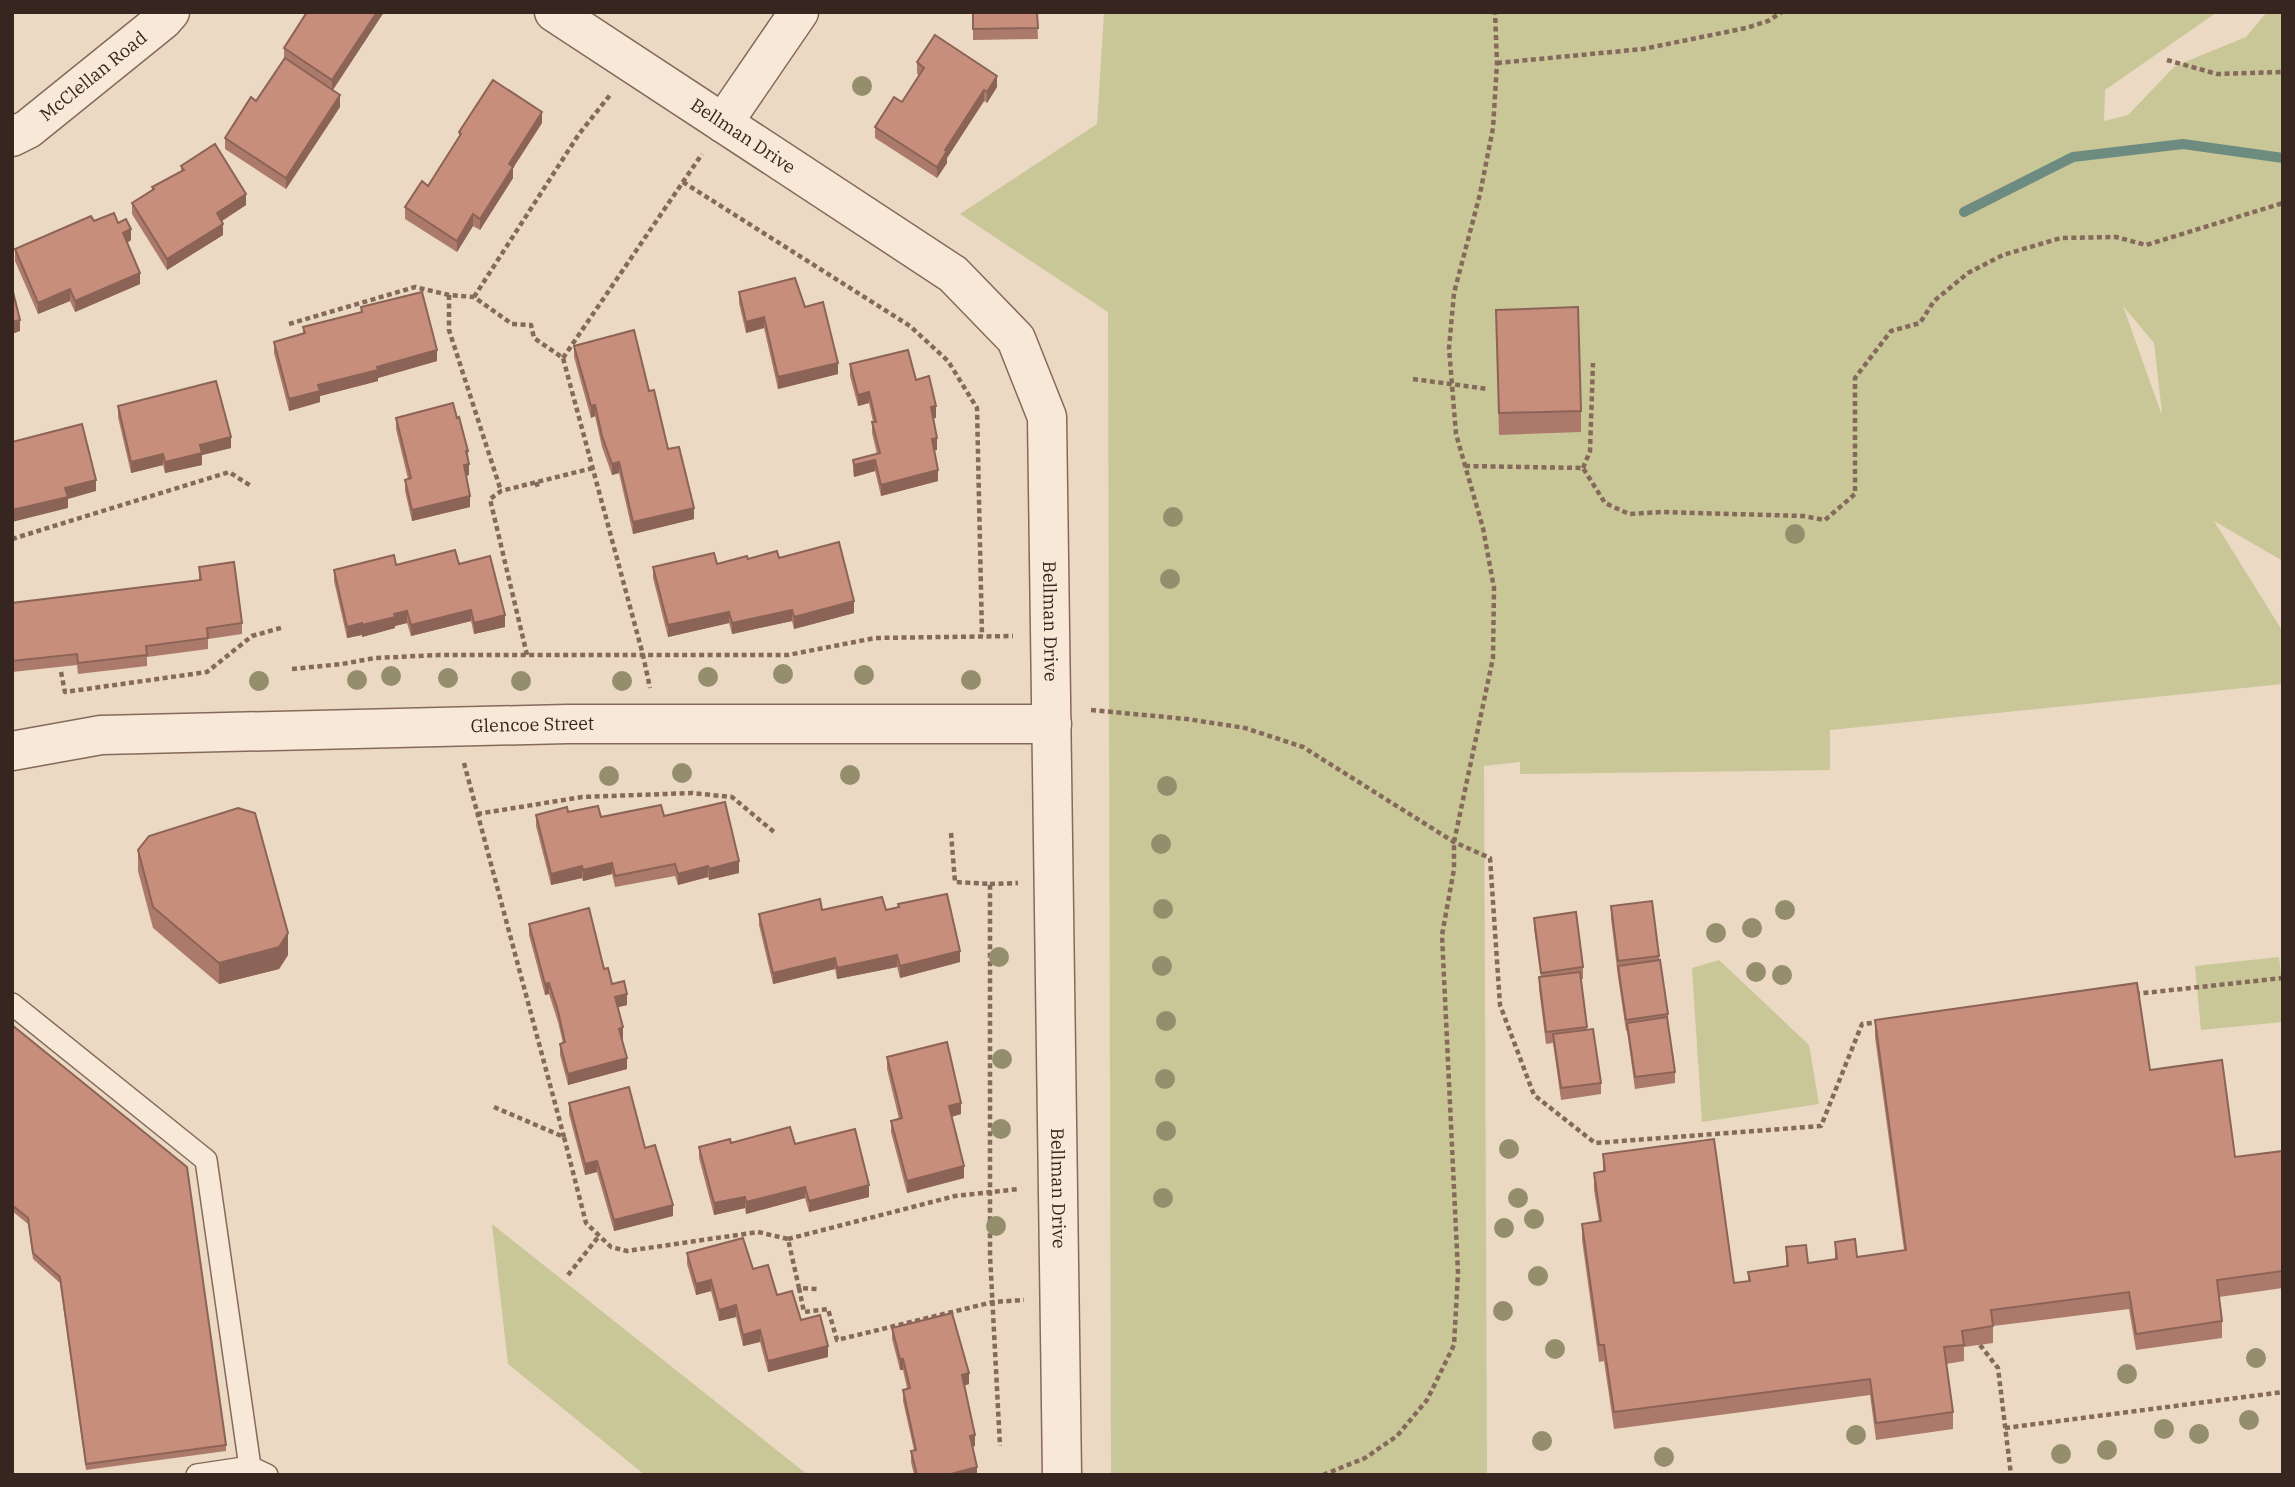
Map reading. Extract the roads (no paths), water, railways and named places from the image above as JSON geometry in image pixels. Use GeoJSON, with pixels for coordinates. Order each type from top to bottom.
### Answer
{"type":"FeatureCollection","features":[{"type":"Feature","properties":{"kind":"street","name":"McClellan Road"},"geometry":{"type":"LineString","coordinates":[[12,137],[28,130],[170,12]]}},
{"type":"Feature","properties":{"kind":"street","name":"Bellman Drive"},"geometry":{"type":"LineString","coordinates":[[554,12],[953,274],[1016,339],[1047,416],[1062,1475]]}},
{"type":"Feature","properties":{"kind":"street"},"geometry":{"type":"LineString","coordinates":[[723,123],[799,12]]}},
{"type":"Feature","properties":{"kind":"street","name":"Glencoe Street"},"geometry":{"type":"LineString","coordinates":[[12,751],[101,735],[555,724],[1052,724]]}},
{"type":"Feature","properties":{"kind":"lane"},"geometry":{"type":"LineString","coordinates":[[12,1004],[206,1160],[259,1471],[197,1475]]}},
{"type":"Feature","properties":{"kind":"waterway"},"geometry":{"type":"LineString","coordinates":[[1964,212],[2073,157],[2183,144],[2283,158]]}}]}
